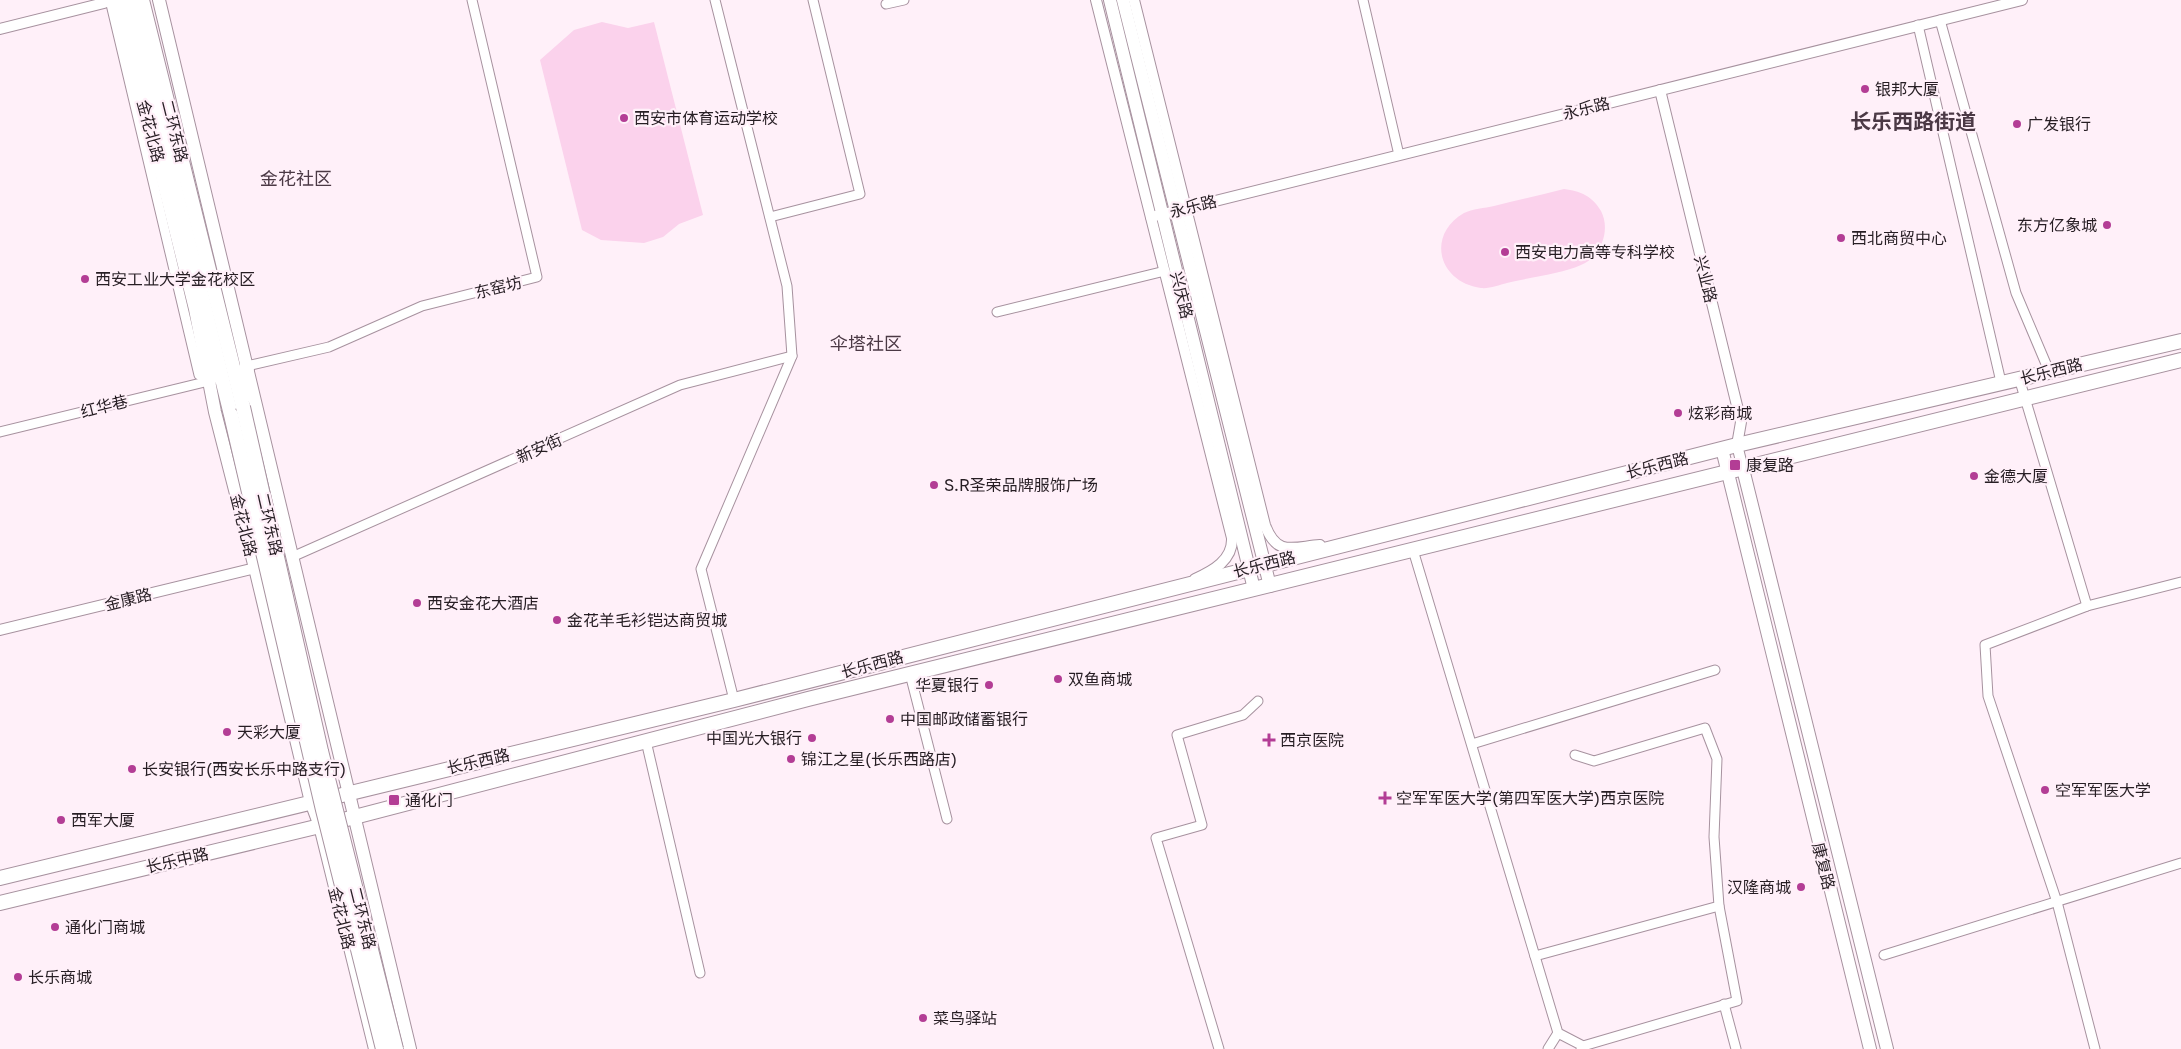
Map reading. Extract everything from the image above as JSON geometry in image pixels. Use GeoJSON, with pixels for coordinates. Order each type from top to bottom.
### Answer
{"type":"FeatureCollection","features":[{"type":"Feature","properties":{"kind":"main road","name":"金花北路"},"geometry":{"type":"LineString","coordinates":[[118,0],[193,300],[209,381],[256,568],[311,802],[320,826],[375,1049]]}},
{"type":"Feature","properties":{"kind":"main road","name":"二环东路"},"geometry":{"type":"LineString","coordinates":[[129,0],[231,415],[323,810],[383,1049]]}},
{"type":"Feature","properties":{"kind":"main road","name":"二环东路"},"geometry":{"type":"LineString","coordinates":[[142,0],[244,407],[321,751],[396,1049]]}},
{"type":"Feature","properties":{"kind":"main road"},"geometry":{"type":"LineString","coordinates":[[159,0],[410,1049]]}},
{"type":"Feature","properties":{"kind":"main road","name":"兴庆路"},"geometry":{"type":"LineString","coordinates":[[1110,0],[1252,512],[1270,586]]}},
{"type":"Feature","properties":{"kind":"main road","name":"兴庆路"},"geometry":{"type":"LineString","coordinates":[[1123,0],[1168,213],[1254,589]]}},
{"type":"Feature","properties":{"kind":"main road"},"geometry":{"type":"LineString","coordinates":[[209,381],[211,337]]}},
{"type":"Feature","properties":{"kind":"main road","name":"长乐西路"},"geometry":{"type":"LineString","coordinates":[[348,792],[734,700],[1737,444],[2181,341]]}},
{"type":"Feature","properties":{"kind":"main road","name":"长乐西路"},"geometry":{"type":"LineString","coordinates":[[354,818],[910,674],[2181,360]]}},
{"type":"Feature","properties":{"kind":"main road"},"geometry":{"type":"LineString","coordinates":[[244,407],[247,366]]}},
{"type":"Feature","properties":{"kind":"main road","name":"康复路"},"geometry":{"type":"LineString","coordinates":[[1722,449],[1870,1049]]}},
{"type":"Feature","properties":{"kind":"main road","name":"康复路"},"geometry":{"type":"LineString","coordinates":[[1743,469],[1887,1049]]}},
{"type":"Feature","properties":{"kind":"main road"},"geometry":{"type":"LineString","coordinates":[[1252,512],[1255,487]]}},
{"type":"Feature","properties":{"kind":"main road","name":"长乐中路"},"geometry":{"type":"LineString","coordinates":[[0,878],[348,792]]}},
{"type":"Feature","properties":{"kind":"main road","name":"长乐中路"},"geometry":{"type":"LineString","coordinates":[[0,903],[354,818]]}},
{"type":"Feature","properties":{"kind":"street"},"geometry":{"type":"LineString","coordinates":[[0,29],[104,3],[109,0],[199,375],[209,381]]}},
{"type":"Feature","properties":{"kind":"street","name":"东窑坊"},"geometry":{"type":"LineString","coordinates":[[247,366],[329,347],[422,306],[537,277],[472,0]]}},
{"type":"Feature","properties":{"kind":"street"},"geometry":{"type":"LineString","coordinates":[[715,0],[787,286],[792,356],[701,569],[734,700]]}},
{"type":"Feature","properties":{"kind":"street"},"geometry":{"type":"LineString","coordinates":[[770,217],[860,194],[813,0]]}},
{"type":"Feature","properties":{"kind":"street"},"geometry":{"type":"LineString","coordinates":[[886,4],[904,0]]}},
{"type":"Feature","properties":{"kind":"street"},"geometry":{"type":"LineString","coordinates":[[1096,0],[1168,213],[1269,536],[1276,544],[1284,548],[1296,549],[1350,542]]}},
{"type":"Feature","properties":{"kind":"street"},"geometry":{"type":"LineString","coordinates":[[1134,0],[1168,213],[1165,271],[1232,546],[1225,560],[1215,568],[1182,585]]}},
{"type":"Feature","properties":{"kind":"street"},"geometry":{"type":"LineString","coordinates":[[1362,0],[1399,154]]}},
{"type":"Feature","properties":{"kind":"street","name":"永乐路"},"geometry":{"type":"LineString","coordinates":[[1168,213],[2022,0]]}},
{"type":"Feature","properties":{"kind":"street"},"geometry":{"type":"LineString","coordinates":[[1940,20],[2016,293],[2050,371]]}},
{"type":"Feature","properties":{"kind":"street"},"geometry":{"type":"LineString","coordinates":[[1918,25],[2000,382]]}},
{"type":"Feature","properties":{"kind":"street","name":"兴业路"},"geometry":{"type":"LineString","coordinates":[[1660,90],[1741,422],[1737,444],[1743,469]]}},
{"type":"Feature","properties":{"kind":"street"},"geometry":{"type":"LineString","coordinates":[[997,312],[1165,271]]}},
{"type":"Feature","properties":{"kind":"street","name":"新安街"},"geometry":{"type":"LineString","coordinates":[[292,558],[680,385],[792,356]]}},
{"type":"Feature","properties":{"kind":"street"},"geometry":{"type":"LineString","coordinates":[[2019,378],[2087,606]]}},
{"type":"Feature","properties":{"kind":"street","name":"红华巷"},"geometry":{"type":"LineString","coordinates":[[0,432],[209,381]]}},
{"type":"Feature","properties":{"kind":"street"},"geometry":{"type":"LineString","coordinates":[[1413,550],[1558,1033],[1582,1048],[1737,1000],[1719,906],[1714,837],[1717,759],[1705,728],[1594,761],[1575,755]]}},
{"type":"Feature","properties":{"kind":"street","name":"金康路"},"geometry":{"type":"LineString","coordinates":[[0,630],[256,568]]}},
{"type":"Feature","properties":{"kind":"street"},"geometry":{"type":"LineString","coordinates":[[2095,1049],[2057,902],[1988,696],[1985,645],[2087,606],[2181,582]]}},
{"type":"Feature","properties":{"kind":"street"},"geometry":{"type":"LineString","coordinates":[[1472,744],[1715,670]]}},
{"type":"Feature","properties":{"kind":"street"},"geometry":{"type":"LineString","coordinates":[[910,674],[947,819]]}},
{"type":"Feature","properties":{"kind":"street"},"geometry":{"type":"LineString","coordinates":[[1219,1049],[1156,838],[1202,825],[1177,735],[1243,715],[1258,701]]}},
{"type":"Feature","properties":{"kind":"street"},"geometry":{"type":"LineString","coordinates":[[646,741],[700,973]]}},
{"type":"Feature","properties":{"kind":"street"},"geometry":{"type":"LineString","coordinates":[[1884,955],[2181,863]]}},
{"type":"Feature","properties":{"kind":"street"},"geometry":{"type":"LineString","coordinates":[[1535,956],[1719,906]]}},
{"type":"Feature","properties":{"kind":"street"},"geometry":{"type":"LineString","coordinates":[[1724,1004],[1736,1049]]}},
{"type":"Feature","properties":{"kind":"street"},"geometry":{"type":"LineString","coordinates":[[1548,1049],[1558,1033]]}},
{"type":"Feature","properties":{"kind":"shaded area"},"geometry":{"type":"Polygon","coordinates":[[[602,22],[628,28],[654,22],[703,215],[679,224],[663,237],[644,243],[601,240],[582,230],[540,60],[574,30],[602,22]]]}},
{"type":"Feature","properties":{"kind":"shaded area"},"geometry":{"type":"Polygon","coordinates":[[[1564,189],[1576,191],[1590,198],[1598,206],[1604,218],[1605,226],[1602,242],[1594,256],[1588,261],[1565,270],[1484,288],[1466,284],[1455,277],[1447,267],[1442,256],[1441,245],[1445,233],[1452,222],[1464,213],[1564,189]]]}},
{"type":"Feature","properties":{"kind":"place","name":"银邦大厦"},"geometry":{"type":"Point","coordinates":[1865,89]}},
{"type":"Feature","properties":{"kind":"place","name":"西安市体育运动学校"},"geometry":{"type":"Point","coordinates":[624,118]}},
{"type":"Feature","properties":{"kind":"place","name":"广发银行"},"geometry":{"type":"Point","coordinates":[2017,124]}},
{"type":"Feature","properties":{"kind":"place","name":"东方亿象城"},"geometry":{"type":"Point","coordinates":[2107,225]}},
{"type":"Feature","properties":{"kind":"place","name":"西北商贸中心"},"geometry":{"type":"Point","coordinates":[1841,238]}},
{"type":"Feature","properties":{"kind":"place","name":"西安电力高等专科学校"},"geometry":{"type":"Point","coordinates":[1505,252]}},
{"type":"Feature","properties":{"kind":"place","name":"西安工业大学金花校区"},"geometry":{"type":"Point","coordinates":[85,279]}},
{"type":"Feature","properties":{"kind":"place","name":"炫彩商城"},"geometry":{"type":"Point","coordinates":[1678,413]}},
{"type":"Feature","properties":{"kind":"place","name":"康复路"},"geometry":{"type":"Point","coordinates":[1735,465]}},
{"type":"Feature","properties":{"kind":"place","name":"金德大厦"},"geometry":{"type":"Point","coordinates":[1974,476]}},
{"type":"Feature","properties":{"kind":"place","name":"S.R圣荣品牌服饰广场"},"geometry":{"type":"Point","coordinates":[934,485]}},
{"type":"Feature","properties":{"kind":"place","name":"西安金花大酒店"},"geometry":{"type":"Point","coordinates":[417,603]}},
{"type":"Feature","properties":{"kind":"place","name":"金花羊毛衫铠达商贸城"},"geometry":{"type":"Point","coordinates":[557,620]}},
{"type":"Feature","properties":{"kind":"place","name":"双鱼商城"},"geometry":{"type":"Point","coordinates":[1058,679]}},
{"type":"Feature","properties":{"kind":"place","name":"华夏银行"},"geometry":{"type":"Point","coordinates":[989,685]}},
{"type":"Feature","properties":{"kind":"place","name":"中国邮政储蓄银行"},"geometry":{"type":"Point","coordinates":[890,719]}},
{"type":"Feature","properties":{"kind":"place","name":"天彩大厦"},"geometry":{"type":"Point","coordinates":[227,732]}},
{"type":"Feature","properties":{"kind":"place","name":"中国光大银行"},"geometry":{"type":"Point","coordinates":[812,738]}},
{"type":"Feature","properties":{"kind":"place","name":"西京医院"},"geometry":{"type":"Point","coordinates":[1269,740]}},
{"type":"Feature","properties":{"kind":"place","name":"锦江之星(长乐西路店)"},"geometry":{"type":"Point","coordinates":[791,759]}},
{"type":"Feature","properties":{"kind":"place","name":"长安银行(西安长乐中路支行)"},"geometry":{"type":"Point","coordinates":[132,769]}},
{"type":"Feature","properties":{"kind":"place","name":"空军军医大学"},"geometry":{"type":"Point","coordinates":[2045,790]}},
{"type":"Feature","properties":{"kind":"place","name":"空军军医大学(第四军医大学)西京医院"},"geometry":{"type":"Point","coordinates":[1385,798]}},
{"type":"Feature","properties":{"kind":"place","name":"通化门"},"geometry":{"type":"Point","coordinates":[394,800]}},
{"type":"Feature","properties":{"kind":"place","name":"西军大厦"},"geometry":{"type":"Point","coordinates":[61,820]}},
{"type":"Feature","properties":{"kind":"place","name":"汉隆商城"},"geometry":{"type":"Point","coordinates":[1801,887]}},
{"type":"Feature","properties":{"kind":"place","name":"通化门商城"},"geometry":{"type":"Point","coordinates":[55,927]}},
{"type":"Feature","properties":{"kind":"place","name":"长乐商城"},"geometry":{"type":"Point","coordinates":[18,977]}},
{"type":"Feature","properties":{"kind":"place","name":"菜鸟驿站"},"geometry":{"type":"Point","coordinates":[923,1018]}},
{"type":"Feature","properties":{"kind":"district","name":"长乐西路街道"},"geometry":{"type":"Point","coordinates":[1913,121]}},
{"type":"Feature","properties":{"kind":"district","name":"金花社区"},"geometry":{"type":"Point","coordinates":[296,178]}},
{"type":"Feature","properties":{"kind":"district","name":"伞塔社区"},"geometry":{"type":"Point","coordinates":[866,343]}}]}
